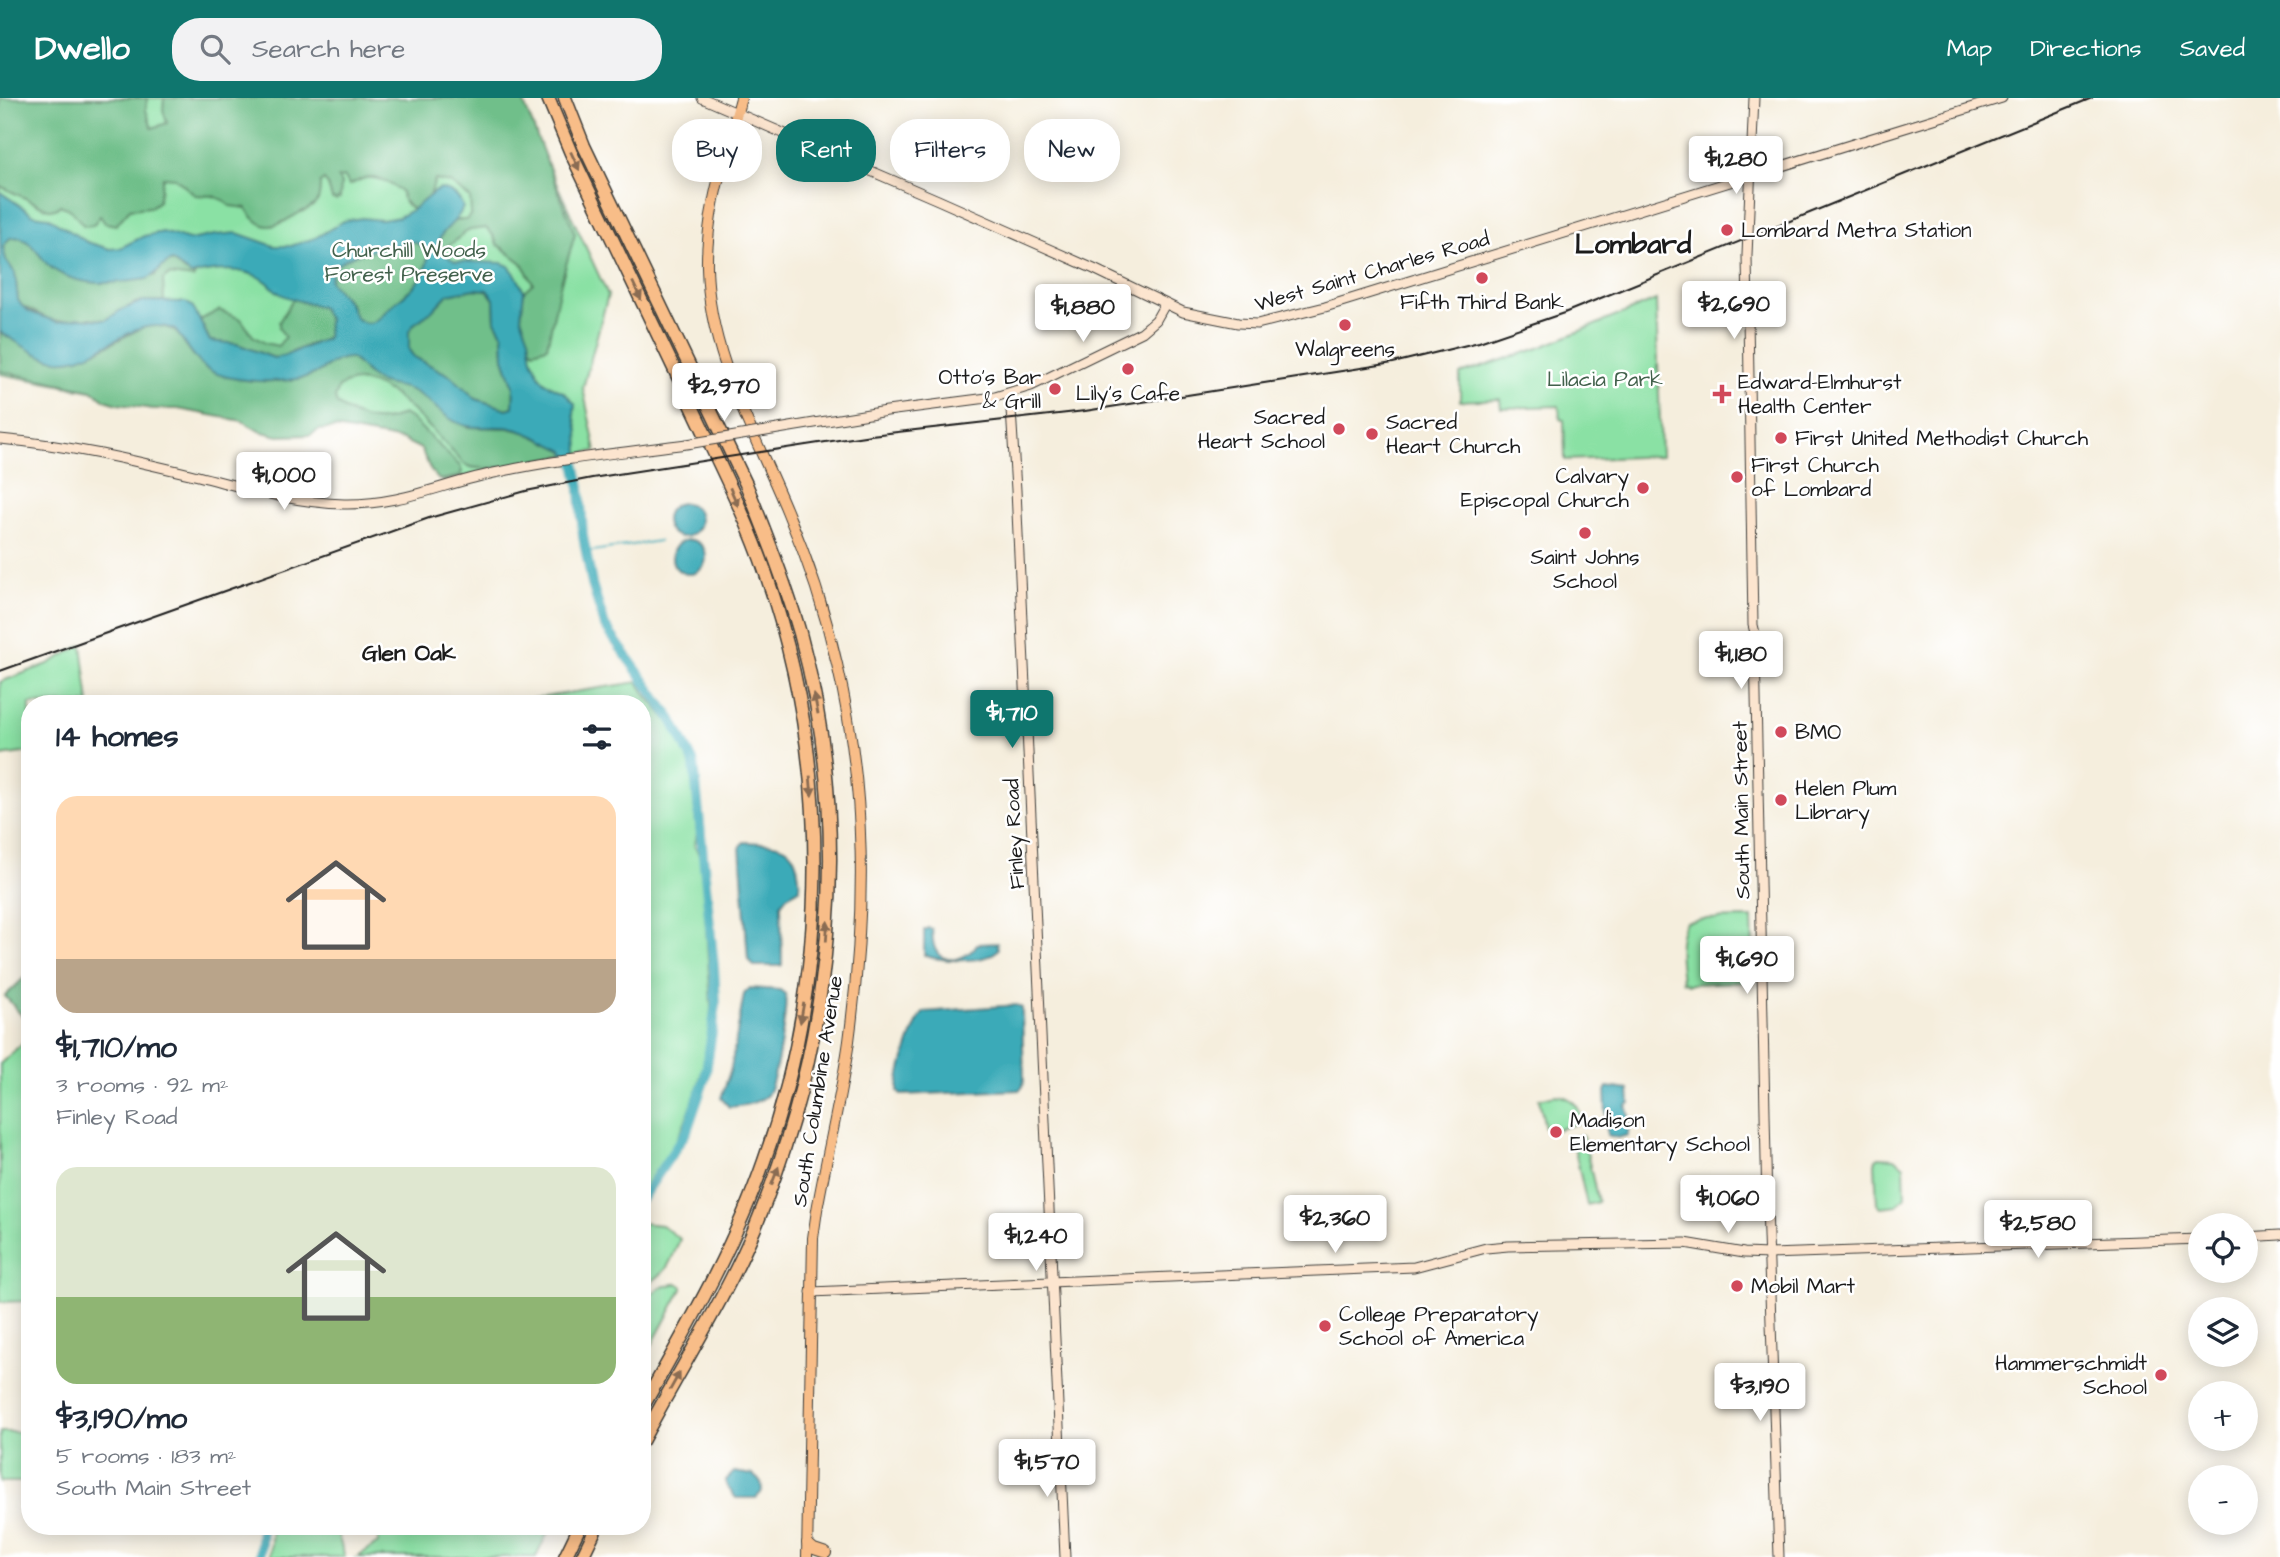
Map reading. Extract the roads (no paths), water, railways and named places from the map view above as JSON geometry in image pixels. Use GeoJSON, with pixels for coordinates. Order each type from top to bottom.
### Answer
{"type":"FeatureCollection","features":[{"type":"Feature","properties":{"kind":"highway"},"geometry":{"type":"LineString","coordinates":[[548,98],[571,153],[731,489],[766,574],[786,638],[800,706],[812,802],[814,874],[811,952],[799,1033],[782,1102],[764,1161],[739,1224],[702,1301],[651,1392]]}},
{"type":"Feature","properties":{"kind":"highway"},"geometry":{"type":"LineString","coordinates":[[565,98],[584,146],[746,484],[784,580],[806,658],[823,750],[828,805],[830,876],[826,953],[814,1036],[791,1130],[759,1217],[734,1272],[651,1424]]}},
{"type":"Feature","properties":{"kind":"highway"},"geometry":{"type":"LineString","coordinates":[[565,1557],[576,1535]]}},
{"type":"Feature","properties":{"kind":"highway"},"geometry":{"type":"LineString","coordinates":[[582,1557],[593,1535]]}},
{"type":"Feature","properties":{"kind":"main road","name":"West Saint Charles Road"},"geometry":{"type":"LineString","coordinates":[[702,98],[1094,269],[1165,304],[1188,313],[1238,323],[1263,323],[1325,307],[2001,98]]}},
{"type":"Feature","properties":{"kind":"main road","name":"South Columbine Avenue"},"geometry":{"type":"LineString","coordinates":[[741,98],[710,220],[707,263],[711,308],[722,356],[735,394],[787,510],[823,611],[846,707],[860,808],[862,899],[859,954],[848,1044],[817,1210],[811,1292],[807,1557]]}},
{"type":"Feature","properties":{"kind":"main road","name":"South Main Street"},"geometry":{"type":"LineString","coordinates":[[1754,98],[1747,278],[1753,625],[1756,637],[1769,1254],[1779,1557]]}},
{"type":"Feature","properties":{"kind":"main road"},"geometry":{"type":"LineString","coordinates":[[0,439],[50,443],[275,495],[341,504],[375,503],[402,499],[486,474],[850,416],[979,400],[1010,393],[1046,379],[1142,332],[1156,320],[1165,304]]}},
{"type":"Feature","properties":{"kind":"main road","name":"Finley Road"},"geometry":{"type":"LineString","coordinates":[[1010,393],[1065,1557]]}},
{"type":"Feature","properties":{"kind":"main road"},"geometry":{"type":"LineString","coordinates":[[2258,1237],[2280,1236]]}},
{"type":"Feature","properties":{"kind":"main road"},"geometry":{"type":"LineString","coordinates":[[811,1292],[1414,1267],[1494,1247],[1685,1242],[1744,1253],[1769,1254],[2188,1239]]}},
{"type":"Feature","properties":{"kind":"main road"},"geometry":{"type":"LineString","coordinates":[[807,1543],[826,1553],[814,1557]]}},
{"type":"Feature","properties":{"kind":"water"},"geometry":{"type":"Polygon","coordinates":[[[440,189],[451,193],[463,207],[440,238],[438,250],[455,261],[502,263],[509,266],[516,275],[524,291],[521,317],[529,338],[532,359],[545,383],[565,393],[575,404],[579,453],[566,455],[565,451],[545,441],[511,428],[463,425],[444,415],[415,392],[375,380],[351,358],[340,359],[317,373],[301,378],[255,381],[211,371],[198,361],[175,330],[160,326],[131,332],[74,359],[58,360],[35,353],[0,332],[0,192],[34,215],[48,217],[87,242],[110,249],[120,248],[144,236],[163,232],[189,240],[237,233],[274,246],[291,246],[315,238],[344,221],[399,217],[440,189]],[[20,237],[10,238],[3,247],[6,260],[15,273],[18,300],[30,312],[58,322],[78,318],[106,320],[143,301],[186,302],[193,307],[210,341],[237,344],[274,358],[327,338],[328,319],[321,307],[283,295],[267,282],[249,273],[220,270],[191,275],[172,261],[147,279],[95,283],[69,278],[47,264],[35,249],[20,237]],[[415,242],[350,257],[339,263],[333,271],[330,282],[346,300],[357,319],[364,323],[376,320],[421,278],[429,251],[415,242]],[[474,289],[448,294],[409,331],[409,350],[414,357],[451,376],[476,399],[507,409],[513,407],[514,387],[504,358],[503,335],[495,321],[494,299],[487,290],[474,289]]]}},
{"type":"Feature","properties":{"kind":"water"},"geometry":{"type":"Polygon","coordinates":[[[683,503],[695,508],[700,520],[695,532],[683,537],[671,532],[666,520],[671,508],[683,503]]]}},
{"type":"Feature","properties":{"kind":"water"},"geometry":{"type":"Polygon","coordinates":[[[689,540],[701,545],[706,557],[701,569],[689,574],[677,569],[672,557],[677,545],[689,540]]]}},
{"type":"Feature","properties":{"kind":"water"},"geometry":{"type":"Polygon","coordinates":[[[744,842],[779,845],[792,854],[796,862],[800,889],[787,896],[781,904],[780,966],[754,966],[748,960],[740,846],[744,842]]]}},
{"type":"Feature","properties":{"kind":"water"},"geometry":{"type":"Polygon","coordinates":[[[932,929],[935,950],[947,959],[964,956],[977,944],[997,943],[998,949],[993,954],[975,959],[952,960],[924,955],[924,930],[932,929]]]}},
{"type":"Feature","properties":{"kind":"water"},"geometry":{"type":"Polygon","coordinates":[[[750,988],[780,990],[785,994],[780,1047],[770,1090],[766,1096],[754,1103],[729,1107],[721,1098],[731,1068],[744,994],[750,988]]]}},
{"type":"Feature","properties":{"kind":"water"},"geometry":{"type":"Polygon","coordinates":[[[1017,1005],[1022,1008],[1024,1078],[1020,1090],[901,1095],[898,1092],[906,1051],[924,1012],[1017,1005]]]}},
{"type":"Feature","properties":{"kind":"water"},"geometry":{"type":"Polygon","coordinates":[[[1607,1087],[1629,1090],[1630,1103],[1626,1106],[1629,1115],[1628,1135],[1618,1138],[1607,1135],[1607,1087]]]}},
{"type":"Feature","properties":{"kind":"water"},"geometry":{"type":"Polygon","coordinates":[[[734,1472],[753,1475],[761,1482],[762,1492],[756,1498],[736,1498],[726,1485],[726,1480],[734,1472]]]}},
{"type":"Feature","properties":{"kind":"waterway"},"geometry":{"type":"LineString","coordinates":[[573,453],[580,488],[583,536],[592,584],[605,626],[672,720],[694,763],[716,1005],[705,1078],[687,1131],[651,1185]]}},
{"type":"Feature","properties":{"kind":"waterway"},"geometry":{"type":"LineString","coordinates":[[586,552],[659,541]]}},
{"type":"Feature","properties":{"kind":"waterway"},"geometry":{"type":"LineString","coordinates":[[260,1557],[261,1535]]}},
{"type":"Feature","properties":{"kind":"railway"},"geometry":{"type":"LineString","coordinates":[[0,671],[429,518],[526,491],[592,478],[871,435],[1085,411],[1393,363],[1479,342],[1564,313],[2092,98]]}},
{"type":"Feature","properties":{"kind":"place","name":"Lombard Metra Station"},"geometry":{"type":"Point","coordinates":[1727,230]}},
{"type":"Feature","properties":{"kind":"place","name":"Fifth Third Bank"},"geometry":{"type":"Point","coordinates":[1482,278]}},
{"type":"Feature","properties":{"kind":"place","name":"Walgreens"},"geometry":{"type":"Point","coordinates":[1345,325]}},
{"type":"Feature","properties":{"kind":"place","name":"Lily's Cafe"},"geometry":{"type":"Point","coordinates":[1128,369]}},
{"type":"Feature","properties":{"kind":"place","name":"Otto's Bar & Grill"},"geometry":{"type":"Point","coordinates":[1055,389]}},
{"type":"Feature","properties":{"kind":"place","name":"Edward-Elmhurst Health Center"},"geometry":{"type":"Point","coordinates":[1722,394]}},
{"type":"Feature","properties":{"kind":"place","name":"Sacred Heart School"},"geometry":{"type":"Point","coordinates":[1339,429]}},
{"type":"Feature","properties":{"kind":"place","name":"Sacred Heart Church"},"geometry":{"type":"Point","coordinates":[1372,434]}},
{"type":"Feature","properties":{"kind":"place","name":"First United Methodist Church"},"geometry":{"type":"Point","coordinates":[1781,438]}},
{"type":"Feature","properties":{"kind":"place","name":"First Church of Lombard"},"geometry":{"type":"Point","coordinates":[1737,477]}},
{"type":"Feature","properties":{"kind":"place","name":"Calvary Episcopal Church"},"geometry":{"type":"Point","coordinates":[1643,488]}},
{"type":"Feature","properties":{"kind":"place","name":"Saint Johns School"},"geometry":{"type":"Point","coordinates":[1585,533]}},
{"type":"Feature","properties":{"kind":"place","name":"BMO"},"geometry":{"type":"Point","coordinates":[1781,732]}},
{"type":"Feature","properties":{"kind":"place","name":"Helen Plum Library"},"geometry":{"type":"Point","coordinates":[1781,800]}},
{"type":"Feature","properties":{"kind":"place","name":"Madison Elementary School"},"geometry":{"type":"Point","coordinates":[1556,1132]}},
{"type":"Feature","properties":{"kind":"place","name":"Mobil Mart"},"geometry":{"type":"Point","coordinates":[1737,1286]}},
{"type":"Feature","properties":{"kind":"place","name":"College Preparatory School of America"},"geometry":{"type":"Point","coordinates":[1325,1326]}},
{"type":"Feature","properties":{"kind":"place","name":"Hammerschmidt School"},"geometry":{"type":"Point","coordinates":[2161,1375]}},
{"type":"Feature","properties":{"kind":"district","name":"Lombard"},"geometry":{"type":"Point","coordinates":[1633,243]}},
{"type":"Feature","properties":{"kind":"district","name":"Glen Oak"},"geometry":{"type":"Point","coordinates":[409,652]}},
{"type":"Feature","properties":{"kind":"park label","name":"Churchill Woods Forest Preserve"},"geometry":{"type":"Point","coordinates":[409,262]}},
{"type":"Feature","properties":{"kind":"park label","name":"Lilacia Park"},"geometry":{"type":"Point","coordinates":[1605,379]}}]}
